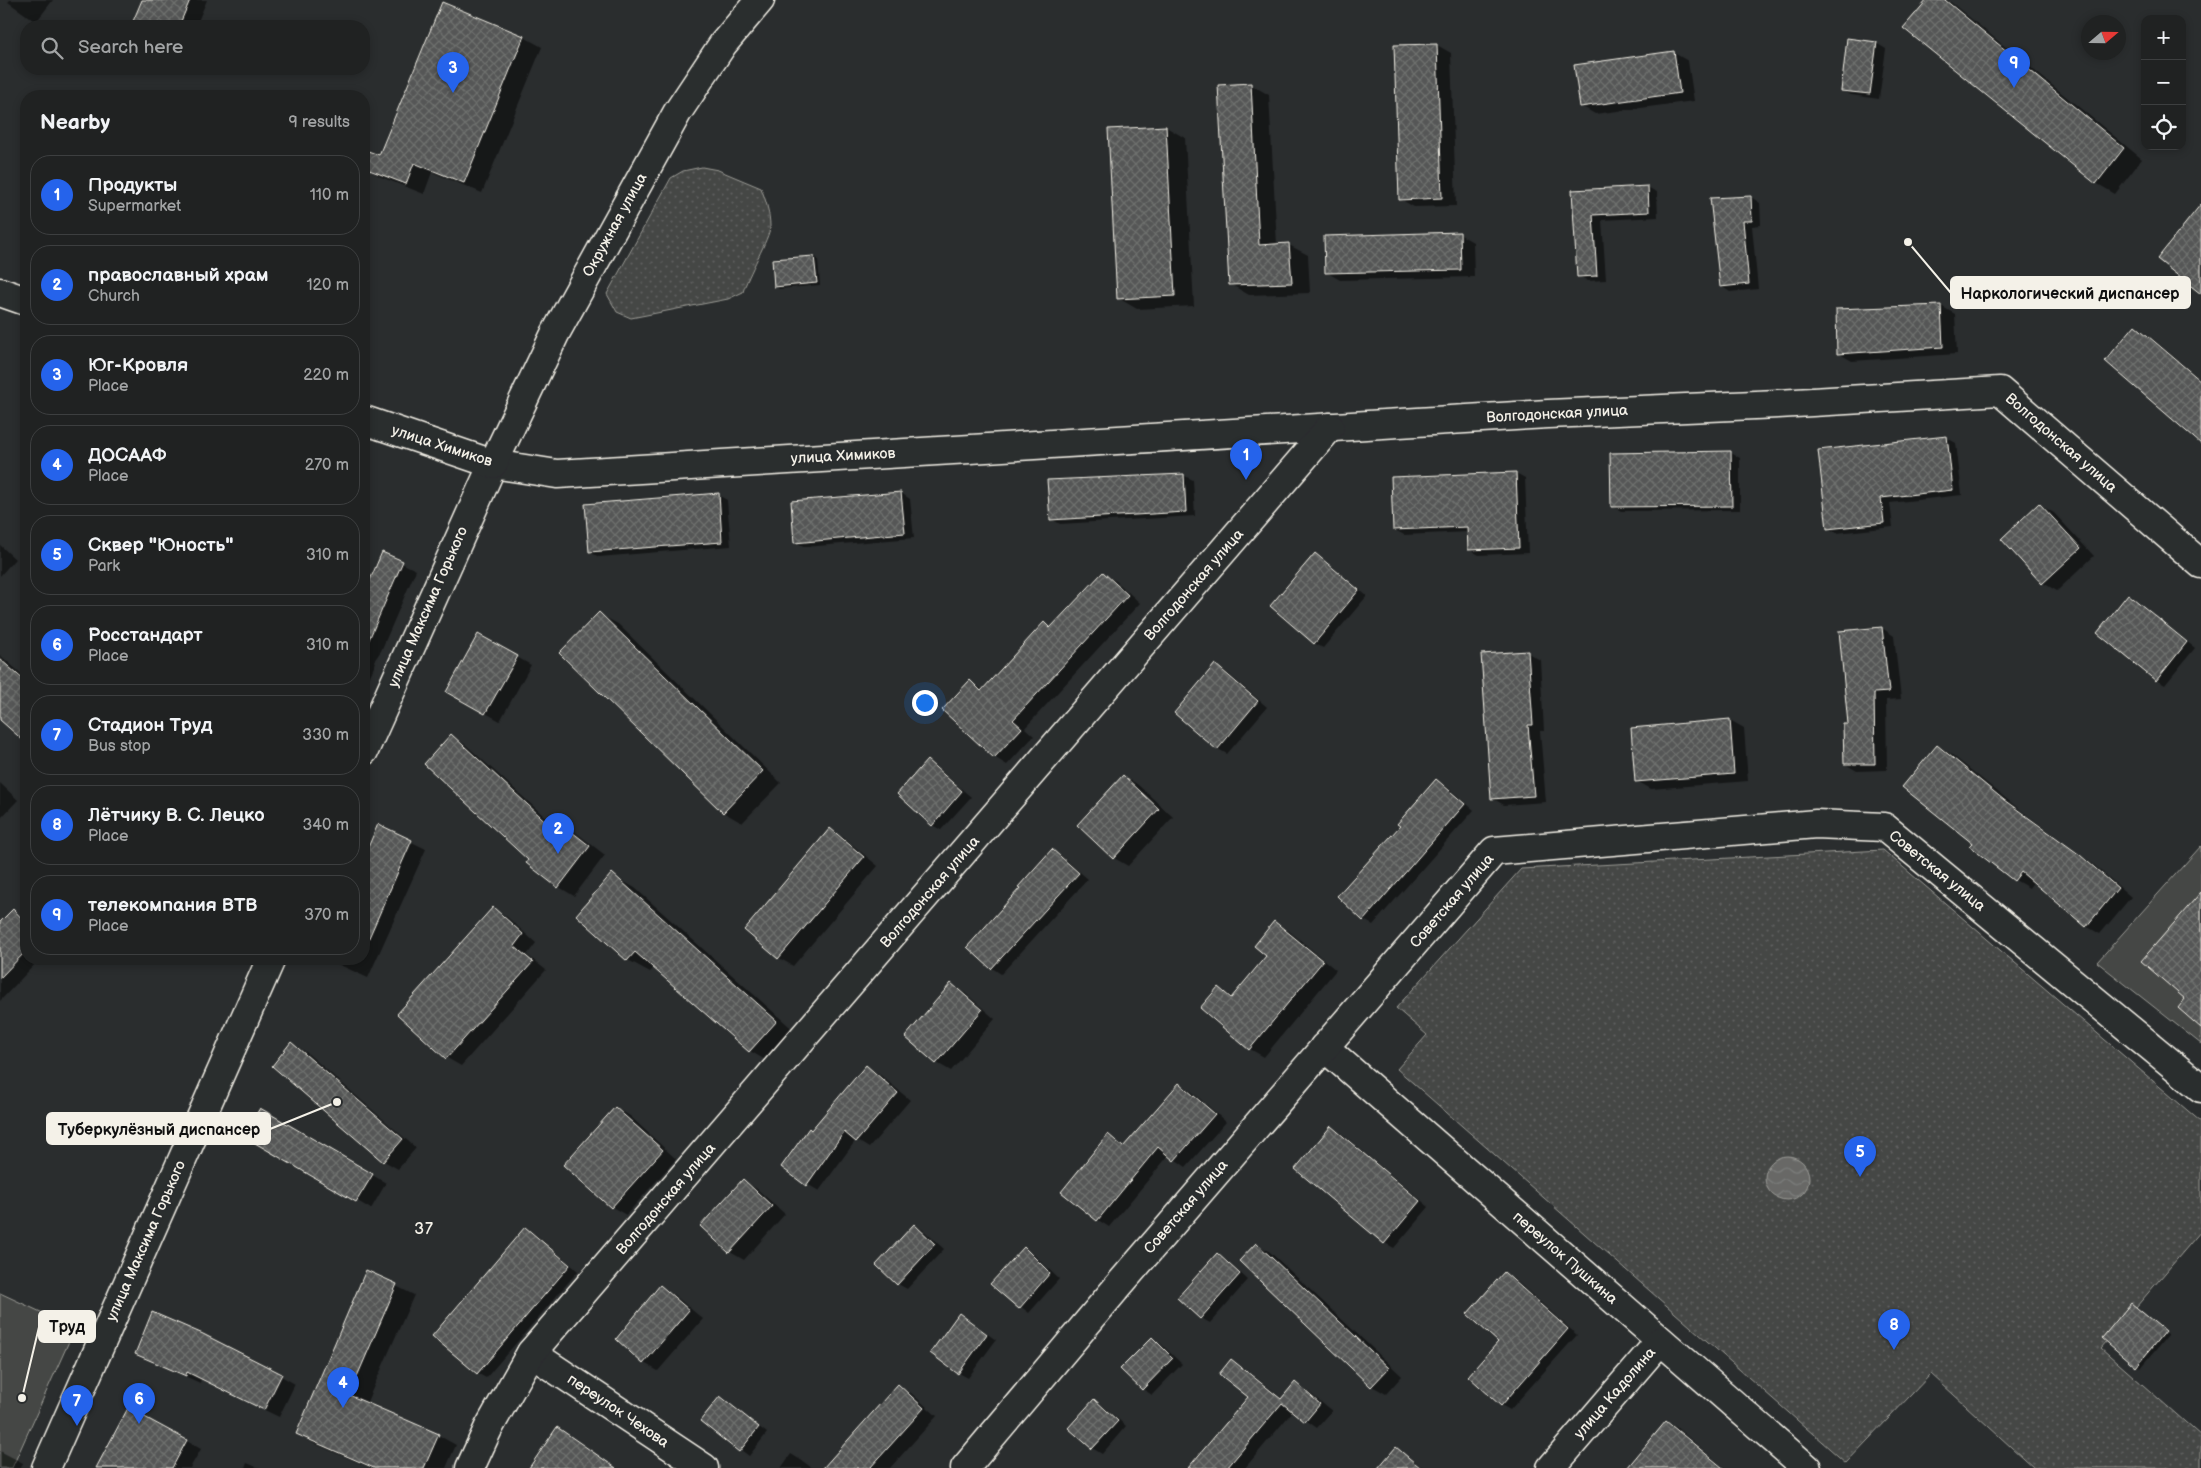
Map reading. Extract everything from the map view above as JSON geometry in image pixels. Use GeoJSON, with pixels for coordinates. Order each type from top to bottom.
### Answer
{"type":"FeatureCollection","features":[{"type":"Feature","properties":{"kind":"street","name":"Окружная улица"},"geometry":{"type":"LineString","coordinates":[[494,464],[555,334],[673,122],[723,44],[760,0]]}},
{"type":"Feature","properties":{"kind":"street"},"geometry":{"type":"LineString","coordinates":[[0,292],[20,299]]}},
{"type":"Feature","properties":{"kind":"street","name":"Волгодонская улица"},"geometry":{"type":"LineString","coordinates":[[470,1468],[488,1429],[531,1353],[1330,427],[1548,414],[1778,404],[2000,390],[2201,564]]}},
{"type":"Feature","properties":{"kind":"street","name":"улица Химиков"},"geometry":{"type":"LineString","coordinates":[[370,422],[494,464],[557,474],[1330,427]]}},
{"type":"Feature","properties":{"kind":"street","name":"улица Максима Горького"},"geometry":{"type":"LineString","coordinates":[[370,738],[494,464]]}},
{"type":"Feature","properties":{"kind":"street","name":"Советская улица"},"geometry":{"type":"LineString","coordinates":[[965,1468],[1125,1277],[1494,851],[1816,824],[1884,827],[2201,1088]]}},
{"type":"Feature","properties":{"kind":"street","name":"улица Максима Горького"},"geometry":{"type":"LineString","coordinates":[[46,1468],[268,965]]}},
{"type":"Feature","properties":{"kind":"street","name":"переулок Пушкина"},"geometry":{"type":"LineString","coordinates":[[1324,1047],[1807,1468]]}},
{"type":"Feature","properties":{"kind":"street","name":"улица Кадолина"},"geometry":{"type":"LineString","coordinates":[[1551,1468],[1660,1341]]}},
{"type":"Feature","properties":{"kind":"street","name":"переулок Чехова"},"geometry":{"type":"LineString","coordinates":[[531,1353],[704,1468]]}},
{"type":"Feature","properties":{"kind":"shaded area"},"geometry":{"type":"Polygon","coordinates":[[[702,167],[718,170],[761,188],[765,198],[769,217],[769,232],[743,292],[728,299],[631,318],[617,312],[607,294],[671,178],[683,171],[702,167]]]}},
{"type":"Feature","properties":{"kind":"shaded area"},"geometry":{"type":"Polygon","coordinates":[[[2201,846],[2201,1044],[2097,962],[2201,846]]]}},
{"type":"Feature","properties":{"kind":"shaded area"},"geometry":{"type":"Polygon","coordinates":[[[1883,850],[2201,1122],[2201,1231],[2101,1348],[2201,1436],[2201,1468],[2034,1468],[1931,1374],[1846,1463],[1397,1069],[1427,1035],[1396,1008],[1521,869],[1883,850]]]}},
{"type":"Feature","properties":{"kind":"shaded area"},"geometry":{"type":"Polygon","coordinates":[[[0,1293],[75,1328],[12,1468],[0,1468],[0,1293]]]}},
{"type":"Feature","properties":{"kind":"water"},"geometry":{"type":"Polygon","coordinates":[[[1787,1156],[1799,1160],[1805,1166],[1809,1178],[1805,1190],[1799,1196],[1787,1200],[1775,1196],[1769,1190],[1765,1178],[1769,1166],[1775,1160],[1787,1156]]]}},
{"type":"Feature","properties":{"kind":"building"},"geometry":{"type":"Polygon","coordinates":[[[142,0],[190,0],[182,20],[134,20],[142,0]]]}},
{"type":"Feature","properties":{"kind":"building"},"geometry":{"type":"Polygon","coordinates":[[[1927,0],[1945,0],[2124,148],[2096,184],[1903,28],[1927,0]]]}},
{"type":"Feature","properties":{"kind":"building"},"geometry":{"type":"Polygon","coordinates":[[[442,2],[524,36],[464,183],[414,163],[406,184],[370,170],[370,152],[379,155],[442,2]]]}},
{"type":"Feature","properties":{"kind":"building"},"geometry":{"type":"Polygon","coordinates":[[[1847,38],[1877,42],[1870,94],[1841,91],[1847,38]]]}},
{"type":"Feature","properties":{"kind":"building"},"geometry":{"type":"Polygon","coordinates":[[[1437,44],[1442,198],[1399,200],[1394,45],[1437,44]]]}},
{"type":"Feature","properties":{"kind":"building"},"geometry":{"type":"Polygon","coordinates":[[[1674,51],[1680,93],[1580,107],[1574,65],[1674,51]]]}},
{"type":"Feature","properties":{"kind":"building"},"geometry":{"type":"Polygon","coordinates":[[[1251,83],[1259,245],[1289,243],[1292,283],[1229,285],[1218,85],[1251,83]]]}},
{"type":"Feature","properties":{"kind":"building"},"geometry":{"type":"Polygon","coordinates":[[[1166,126],[1175,296],[1117,299],[1108,129],[1166,126]]]}},
{"type":"Feature","properties":{"kind":"building"},"geometry":{"type":"Polygon","coordinates":[[[1648,186],[1649,212],[1593,215],[1597,276],[1577,277],[1572,190],[1648,186]]]}},
{"type":"Feature","properties":{"kind":"building"},"geometry":{"type":"Polygon","coordinates":[[[1751,196],[1752,221],[1743,221],[1749,284],[1720,287],[1710,198],[1751,196]]]}},
{"type":"Feature","properties":{"kind":"building"},"geometry":{"type":"Polygon","coordinates":[[[2201,204],[2201,294],[2157,259],[2201,204]]]}},
{"type":"Feature","properties":{"kind":"building"},"geometry":{"type":"Polygon","coordinates":[[[1460,232],[1461,270],[1325,273],[1324,236],[1460,232]]]}},
{"type":"Feature","properties":{"kind":"building"},"geometry":{"type":"Polygon","coordinates":[[[814,256],[817,283],[774,287],[772,259],[814,256]]]}},
{"type":"Feature","properties":{"kind":"building"},"geometry":{"type":"Polygon","coordinates":[[[1941,305],[1943,347],[1837,354],[1836,309],[1941,305]]]}},
{"type":"Feature","properties":{"kind":"building"},"geometry":{"type":"Polygon","coordinates":[[[2135,325],[2201,381],[2201,444],[2105,361],[2135,325]]]}},
{"type":"Feature","properties":{"kind":"building"},"geometry":{"type":"Polygon","coordinates":[[[1947,436],[1953,490],[1881,498],[1884,523],[1827,529],[1818,450],[1947,436]]]}},
{"type":"Feature","properties":{"kind":"building"},"geometry":{"type":"Polygon","coordinates":[[[1731,451],[1732,506],[1611,507],[1610,453],[1731,451]]]}},
{"type":"Feature","properties":{"kind":"building"},"geometry":{"type":"Polygon","coordinates":[[[1516,472],[1519,548],[1468,550],[1467,527],[1393,530],[1391,477],[1516,472]]]}},
{"type":"Feature","properties":{"kind":"building"},"geometry":{"type":"Polygon","coordinates":[[[1184,474],[1186,512],[1050,520],[1047,480],[1184,474]]]}},
{"type":"Feature","properties":{"kind":"building"},"geometry":{"type":"Polygon","coordinates":[[[901,492],[905,533],[794,543],[791,501],[901,492]]]}},
{"type":"Feature","properties":{"kind":"building"},"geometry":{"type":"Polygon","coordinates":[[[719,493],[722,542],[589,552],[585,504],[719,493]]]}},
{"type":"Feature","properties":{"kind":"building"},"geometry":{"type":"Polygon","coordinates":[[[2039,503],[2081,548],[2042,584],[2001,539],[2039,503]]]}},
{"type":"Feature","properties":{"kind":"building"},"geometry":{"type":"Polygon","coordinates":[[[382,552],[403,561],[370,637],[370,580],[382,552]]]}},
{"type":"Feature","properties":{"kind":"building"},"geometry":{"type":"Polygon","coordinates":[[[1315,553],[1359,590],[1314,644],[1270,606],[1315,553]]]}},
{"type":"Feature","properties":{"kind":"building"},"geometry":{"type":"Polygon","coordinates":[[[1103,572],[1128,595],[1013,720],[1022,728],[994,758],[942,710],[970,680],[981,691],[1044,622],[1050,628],[1103,572]]]}},
{"type":"Feature","properties":{"kind":"building"},"geometry":{"type":"Polygon","coordinates":[[[2128,594],[2187,642],[2156,681],[2097,633],[2128,594]]]}},
{"type":"Feature","properties":{"kind":"building"},"geometry":{"type":"Polygon","coordinates":[[[599,612],[763,771],[723,813],[559,653],[599,612]]]}},
{"type":"Feature","properties":{"kind":"building"},"geometry":{"type":"Polygon","coordinates":[[[1882,627],[1889,692],[1874,693],[1875,764],[1844,764],[1843,724],[1848,724],[1839,631],[1882,627]]]}},
{"type":"Feature","properties":{"kind":"building"},"geometry":{"type":"Polygon","coordinates":[[[478,634],[518,656],[485,714],[446,692],[478,634]]]}},
{"type":"Feature","properties":{"kind":"building"},"geometry":{"type":"Polygon","coordinates":[[[1528,651],[1533,725],[1528,725],[1534,796],[1491,799],[1481,654],[1528,651]]]}},
{"type":"Feature","properties":{"kind":"building"},"geometry":{"type":"Polygon","coordinates":[[[0,659],[20,677],[20,738],[0,720],[0,659]]]}},
{"type":"Feature","properties":{"kind":"building"},"geometry":{"type":"Polygon","coordinates":[[[1215,664],[1258,701],[1217,750],[1174,713],[1215,664]]]}},
{"type":"Feature","properties":{"kind":"building"},"geometry":{"type":"Polygon","coordinates":[[[1730,719],[1734,774],[1635,782],[1631,728],[1730,719]]]}},
{"type":"Feature","properties":{"kind":"building"},"geometry":{"type":"Polygon","coordinates":[[[451,734],[553,828],[558,821],[590,846],[558,888],[526,863],[528,860],[424,764],[451,734]]]}},
{"type":"Feature","properties":{"kind":"building"},"geometry":{"type":"Polygon","coordinates":[[[1937,745],[2004,800],[2080,855],[2118,888],[2086,927],[2021,872],[2014,881],[1969,846],[1972,843],[1902,787],[1937,745]]]}},
{"type":"Feature","properties":{"kind":"building"},"geometry":{"type":"Polygon","coordinates":[[[927,760],[962,791],[932,826],[897,794],[927,760]]]}},
{"type":"Feature","properties":{"kind":"building"},"geometry":{"type":"Polygon","coordinates":[[[1123,775],[1159,809],[1113,859],[1077,825],[1123,775]]]}},
{"type":"Feature","properties":{"kind":"building"},"geometry":{"type":"Polygon","coordinates":[[[1436,779],[1465,804],[1363,921],[1337,896],[1400,826],[1397,824],[1436,779]]]}},
{"type":"Feature","properties":{"kind":"building"},"geometry":{"type":"Polygon","coordinates":[[[378,824],[412,840],[370,935],[370,843],[378,824]]]}},
{"type":"Feature","properties":{"kind":"building"},"geometry":{"type":"Polygon","coordinates":[[[830,828],[864,857],[778,959],[744,930],[830,828]]]}},
{"type":"Feature","properties":{"kind":"building"},"geometry":{"type":"Polygon","coordinates":[[[1052,849],[1079,873],[991,969],[967,947],[1052,849]]]}},
{"type":"Feature","properties":{"kind":"building"},"geometry":{"type":"Polygon","coordinates":[[[612,873],[777,1021],[749,1052],[635,952],[627,961],[576,915],[612,873]]]}},
{"type":"Feature","properties":{"kind":"building"},"geometry":{"type":"Polygon","coordinates":[[[2201,892],[2201,1028],[2178,1008],[2185,999],[2141,961],[2201,892]]]}},
{"type":"Feature","properties":{"kind":"building"},"geometry":{"type":"Polygon","coordinates":[[[493,907],[523,934],[514,946],[533,962],[446,1059],[397,1014],[493,907]]]}},
{"type":"Feature","properties":{"kind":"building"},"geometry":{"type":"Polygon","coordinates":[[[13,909],[20,917],[20,957],[0,978],[0,922],[13,909]]]}},
{"type":"Feature","properties":{"kind":"building"},"geometry":{"type":"Polygon","coordinates":[[[1274,921],[1323,961],[1249,1050],[1200,1008],[1218,987],[1231,998],[1266,956],[1254,946],[1274,921]]]}},
{"type":"Feature","properties":{"kind":"building"},"geometry":{"type":"Polygon","coordinates":[[[951,983],[982,1010],[936,1064],[905,1037],[951,983]]]}},
{"type":"Feature","properties":{"kind":"building"},"geometry":{"type":"Polygon","coordinates":[[[291,1042],[403,1139],[383,1162],[272,1066],[291,1042]]]}},
{"type":"Feature","properties":{"kind":"building"},"geometry":{"type":"Polygon","coordinates":[[[866,1065],[898,1093],[856,1142],[844,1132],[806,1186],[781,1167],[809,1128],[811,1130],[866,1065]]]}},
{"type":"Feature","properties":{"kind":"building"},"geometry":{"type":"Polygon","coordinates":[[[1179,1083],[1215,1114],[1174,1161],[1158,1147],[1097,1221],[1061,1192],[1108,1134],[1123,1147],[1179,1083]]]}},
{"type":"Feature","properties":{"kind":"building"},"geometry":{"type":"Polygon","coordinates":[[[615,1107],[663,1150],[611,1208],[563,1165],[615,1107]]]}},
{"type":"Feature","properties":{"kind":"building"},"geometry":{"type":"Polygon","coordinates":[[[260,1108],[373,1174],[356,1202],[243,1136],[260,1108]]]}},
{"type":"Feature","properties":{"kind":"building"},"geometry":{"type":"Polygon","coordinates":[[[1331,1126],[1420,1201],[1384,1244],[1295,1169],[1331,1126]]]}},
{"type":"Feature","properties":{"kind":"building"},"geometry":{"type":"Polygon","coordinates":[[[743,1179],[772,1206],[729,1253],[700,1226],[743,1179]]]}},
{"type":"Feature","properties":{"kind":"building"},"geometry":{"type":"Polygon","coordinates":[[[914,1224],[935,1244],[897,1285],[876,1265],[914,1224]]]}},
{"type":"Feature","properties":{"kind":"building"},"geometry":{"type":"Polygon","coordinates":[[[525,1227],[570,1265],[477,1374],[432,1336],[525,1227]]]}},
{"type":"Feature","properties":{"kind":"building"},"geometry":{"type":"Polygon","coordinates":[[[1256,1243],[1389,1368],[1371,1387],[1239,1261],[1256,1243]]]}},
{"type":"Feature","properties":{"kind":"building"},"geometry":{"type":"Polygon","coordinates":[[[1024,1247],[1050,1273],[1019,1309],[990,1284],[1024,1247]]]}},
{"type":"Feature","properties":{"kind":"building"},"geometry":{"type":"Polygon","coordinates":[[[1217,1253],[1240,1274],[1200,1319],[1177,1298],[1217,1253]]]}},
{"type":"Feature","properties":{"kind":"building"},"geometry":{"type":"Polygon","coordinates":[[[366,1270],[397,1284],[349,1395],[439,1434],[424,1468],[374,1468],[296,1434],[366,1270]]]}},
{"type":"Feature","properties":{"kind":"building"},"geometry":{"type":"Polygon","coordinates":[[[1504,1272],[1568,1329],[1501,1406],[1468,1376],[1498,1342],[1467,1314],[1504,1272]]]}},
{"type":"Feature","properties":{"kind":"building"},"geometry":{"type":"Polygon","coordinates":[[[660,1285],[689,1310],[643,1364],[616,1339],[660,1285]]]}},
{"type":"Feature","properties":{"kind":"building"},"geometry":{"type":"Polygon","coordinates":[[[2131,1303],[2165,1331],[2136,1367],[2102,1338],[2131,1303]]]}},
{"type":"Feature","properties":{"kind":"building"},"geometry":{"type":"Polygon","coordinates":[[[152,1312],[203,1334],[282,1374],[264,1410],[187,1372],[186,1376],[135,1354],[152,1312]]]}},
{"type":"Feature","properties":{"kind":"building"},"geometry":{"type":"Polygon","coordinates":[[[959,1313],[987,1334],[958,1374],[930,1353],[959,1313]]]}},
{"type":"Feature","properties":{"kind":"building"},"geometry":{"type":"Polygon","coordinates":[[[1152,1337],[1173,1358],[1142,1390],[1120,1369],[1152,1337]]]}},
{"type":"Feature","properties":{"kind":"building"},"geometry":{"type":"Polygon","coordinates":[[[1231,1359],[1281,1399],[1295,1382],[1320,1404],[1305,1422],[1282,1403],[1227,1468],[1188,1468],[1248,1397],[1219,1374],[1231,1359]]]}},
{"type":"Feature","properties":{"kind":"building"},"geometry":{"type":"Polygon","coordinates":[[[898,1384],[924,1408],[870,1468],[823,1468],[898,1384]]]}},
{"type":"Feature","properties":{"kind":"building"},"geometry":{"type":"Polygon","coordinates":[[[720,1396],[759,1427],[739,1452],[700,1421],[720,1396]]]}},
{"type":"Feature","properties":{"kind":"building"},"geometry":{"type":"Polygon","coordinates":[[[1094,1399],[1118,1421],[1092,1449],[1068,1428],[1094,1399]]]}},
{"type":"Feature","properties":{"kind":"building"},"geometry":{"type":"Polygon","coordinates":[[[128,1408],[187,1440],[172,1468],[96,1468],[128,1408]]]}},
{"type":"Feature","properties":{"kind":"building"},"geometry":{"type":"Polygon","coordinates":[[[1666,1421],[1723,1468],[1627,1468],[1666,1421]]]}},
{"type":"Feature","properties":{"kind":"building"},"geometry":{"type":"Polygon","coordinates":[[[557,1427],[616,1468],[529,1468],[557,1427]]]}},
{"type":"Feature","properties":{"kind":"building"},"geometry":{"type":"Polygon","coordinates":[[[1396,1447],[1421,1468],[1378,1468],[1396,1447]]]}},
{"type":"Feature","properties":{"kind":"place","name":"телекомпания ВТВ"},"geometry":{"type":"Point","coordinates":[2014,88]}},
{"type":"Feature","properties":{"kind":"place","name":"Юг-Кровля"},"geometry":{"type":"Point","coordinates":[453,93]}},
{"type":"Feature","properties":{"kind":"place","name":"Наркологический диспансер"},"geometry":{"type":"Point","coordinates":[1908,242]}},
{"type":"Feature","properties":{"kind":"place","name":"Продукты"},"geometry":{"type":"Point","coordinates":[1246,480]}},
{"type":"Feature","properties":{"kind":"place","name":"православный храм"},"geometry":{"type":"Point","coordinates":[558,854]}},
{"type":"Feature","properties":{"kind":"place","name":"Туберкулёзный диспансер"},"geometry":{"type":"Point","coordinates":[337,1102]}},
{"type":"Feature","properties":{"kind":"place","name":"Сквер \"Юность\""},"geometry":{"type":"Point","coordinates":[1860,1177]}},
{"type":"Feature","properties":{"kind":"place","name":"Лётчику В. С. Лецко"},"geometry":{"type":"Point","coordinates":[1894,1350]}},
{"type":"Feature","properties":{"kind":"place","name":"Труд"},"geometry":{"type":"Point","coordinates":[22,1398]}},
{"type":"Feature","properties":{"kind":"place","name":"ДОСААФ"},"geometry":{"type":"Point","coordinates":[343,1408]}},
{"type":"Feature","properties":{"kind":"place","name":"Росстандарт"},"geometry":{"type":"Point","coordinates":[139,1424]}},
{"type":"Feature","properties":{"kind":"place","name":"Стадион Труд"},"geometry":{"type":"Point","coordinates":[77,1426]}},
{"type":"Feature","properties":{"kind":"district","name":"37"},"geometry":{"type":"Point","coordinates":[424,1229]}}]}
